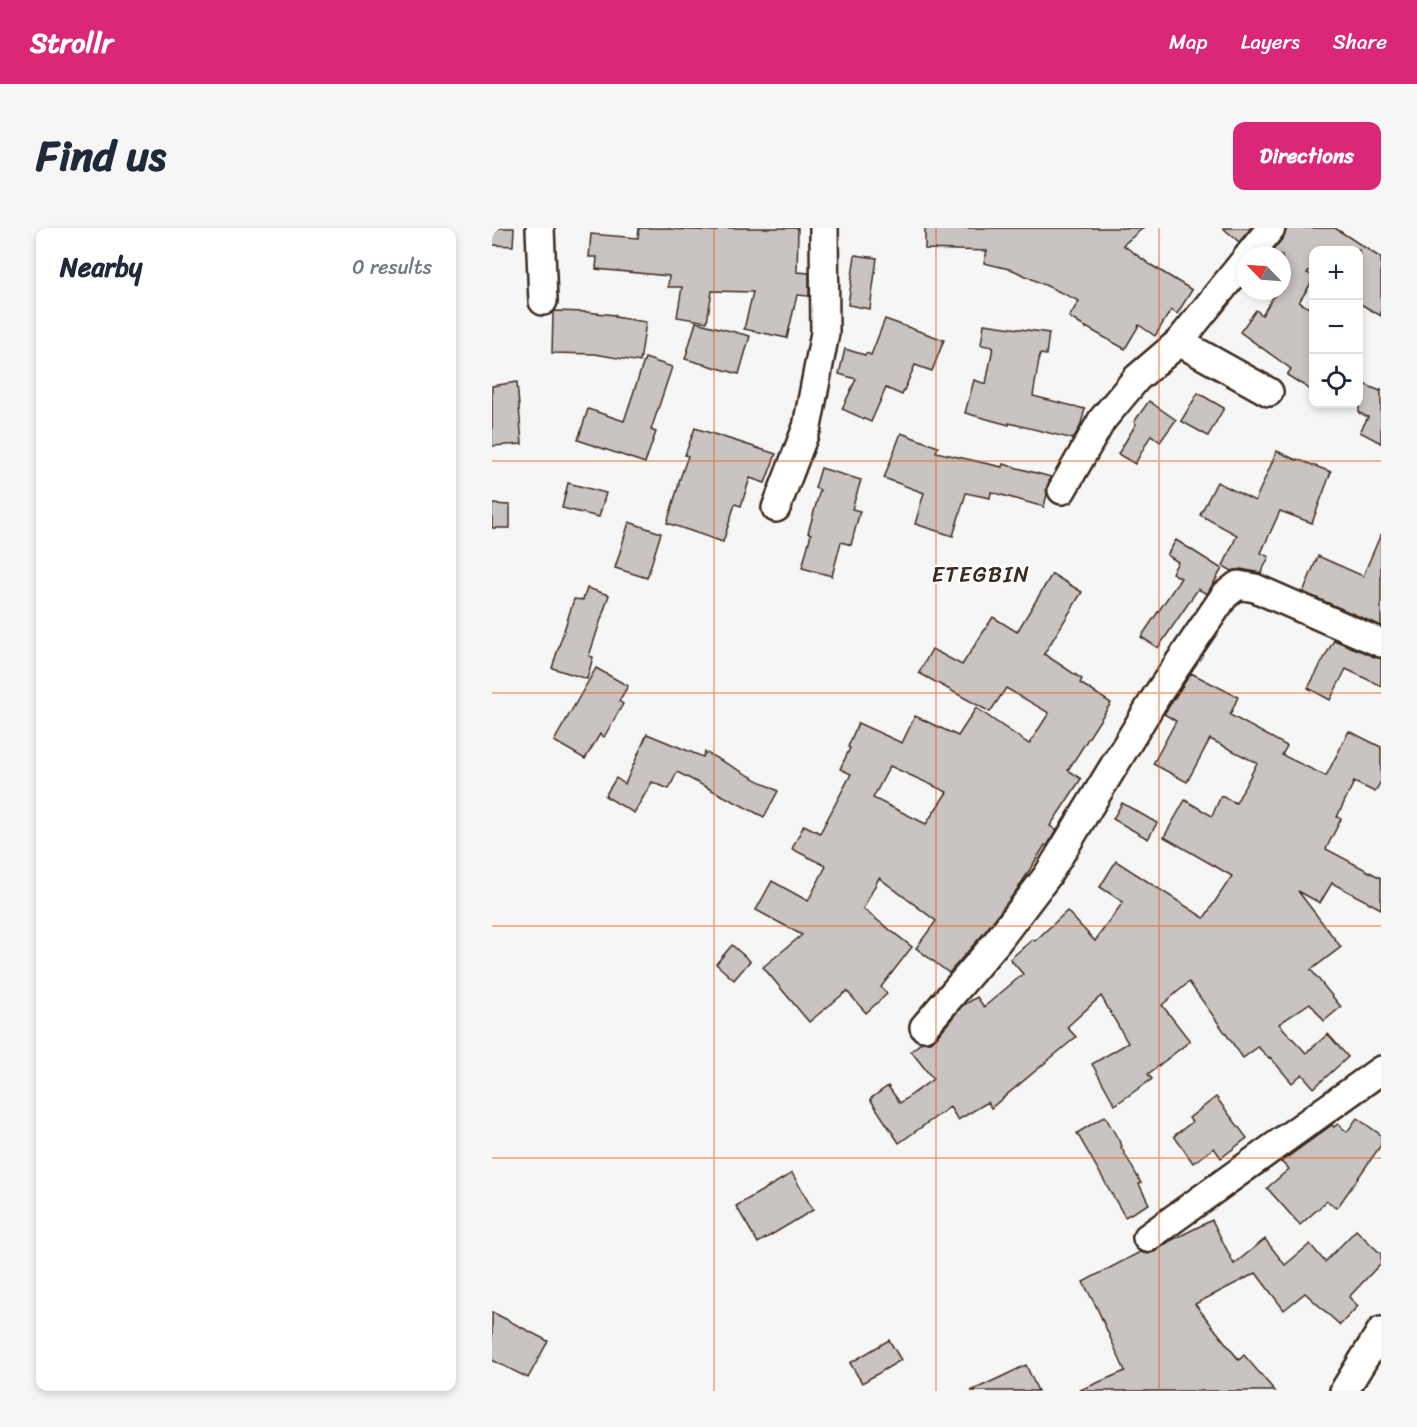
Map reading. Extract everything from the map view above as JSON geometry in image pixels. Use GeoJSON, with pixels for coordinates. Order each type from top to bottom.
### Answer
{"type":"FeatureCollection","features":[{"type":"Feature","properties":{"kind":"street"},"geometry":{"type":"LineString","coordinates":[[540,228],[543,301]]}},
{"type":"Feature","properties":{"kind":"street"},"geometry":{"type":"LineString","coordinates":[[776,508],[807,426],[825,333],[824,228]]}},
{"type":"Feature","properties":{"kind":"street"},"geometry":{"type":"LineString","coordinates":[[1256,246],[1271,228]]}},
{"type":"Feature","properties":{"kind":"street"},"geometry":{"type":"LineString","coordinates":[[1062,490],[1102,420],[1137,378],[1179,342],[1237,270]]}},
{"type":"Feature","properties":{"kind":"street"},"geometry":{"type":"LineString","coordinates":[[1179,342],[1269,392]]}},
{"type":"Feature","properties":{"kind":"street"},"geometry":{"type":"LineString","coordinates":[[924,1028],[996,943],[1047,876],[1157,695],[1225,595],[1238,585],[1255,588],[1381,643]]}},
{"type":"Feature","properties":{"kind":"street"},"geometry":{"type":"LineString","coordinates":[[1147,1238],[1381,1070]]}},
{"type":"Feature","properties":{"kind":"street"},"geometry":{"type":"LineString","coordinates":[[1344,1391],[1381,1331]]}},
{"type":"Feature","properties":{"kind":"building"},"geometry":{"type":"Polygon","coordinates":[[[492,228],[514,228],[513,246],[492,245],[492,228]]]}},
{"type":"Feature","properties":{"kind":"building"},"geometry":{"type":"Polygon","coordinates":[[[639,228],[717,231],[717,228],[798,228],[797,272],[809,273],[809,296],[797,295],[787,338],[744,329],[753,292],[712,291],[707,322],[677,317],[682,287],[668,287],[669,276],[596,269],[597,257],[589,257],[591,234],[638,238],[639,228]]]}},
{"type":"Feature","properties":{"kind":"building"},"geometry":{"type":"Polygon","coordinates":[[[925,228],[1143,228],[1123,245],[1192,290],[1177,314],[1171,310],[1155,336],[1139,325],[1125,349],[1069,317],[1079,301],[1013,270],[984,263],[987,251],[925,249],[925,228]]]}},
{"type":"Feature","properties":{"kind":"building"},"geometry":{"type":"Polygon","coordinates":[[[1223,228],[1251,228],[1239,242],[1223,228]]]}},
{"type":"Feature","properties":{"kind":"building"},"geometry":{"type":"Polygon","coordinates":[[[1286,228],[1335,228],[1363,246],[1309,246],[1309,271],[1307,273],[1309,274],[1309,287],[1299,302],[1309,308],[1309,389],[1287,375],[1291,369],[1240,332],[1256,310],[1262,315],[1271,300],[1291,300],[1291,246],[1276,246],[1284,237],[1286,228]]]}},
{"type":"Feature","properties":{"kind":"building"},"geometry":{"type":"Polygon","coordinates":[[[1363,246],[1381,258],[1381,316],[1363,305],[1363,246]]]}},
{"type":"Feature","properties":{"kind":"building"},"geometry":{"type":"Polygon","coordinates":[[[855,255],[877,258],[870,309],[848,305],[855,255]]]}},
{"type":"Feature","properties":{"kind":"building"},"geometry":{"type":"Polygon","coordinates":[[[555,311],[615,315],[615,317],[646,322],[640,362],[595,354],[552,353],[553,313],[555,311]]]}},
{"type":"Feature","properties":{"kind":"building"},"geometry":{"type":"Polygon","coordinates":[[[885,319],[944,340],[932,371],[915,365],[902,395],[886,388],[871,422],[842,409],[856,379],[839,374],[845,349],[871,355],[885,319]]]}},
{"type":"Feature","properties":{"kind":"building"},"geometry":{"type":"Polygon","coordinates":[[[696,322],[750,336],[739,374],[685,359],[696,322]]]}},
{"type":"Feature","properties":{"kind":"building"},"geometry":{"type":"Polygon","coordinates":[[[984,324],[1049,333],[1046,355],[1040,354],[1033,396],[1085,409],[1080,427],[1073,439],[965,413],[974,380],[986,384],[993,347],[981,345],[984,324]]]}},
{"type":"Feature","properties":{"kind":"building"},"geometry":{"type":"Polygon","coordinates":[[[645,358],[672,367],[651,430],[656,432],[645,463],[578,440],[588,409],[624,421],[645,358]]]}},
{"type":"Feature","properties":{"kind":"building"},"geometry":{"type":"Polygon","coordinates":[[[517,382],[522,444],[492,446],[492,386],[517,382]]]}},
{"type":"Feature","properties":{"kind":"building"},"geometry":{"type":"Polygon","coordinates":[[[1363,384],[1380,391],[1381,389],[1381,443],[1360,432],[1368,417],[1359,413],[1359,408],[1363,408],[1363,384]]]}},
{"type":"Feature","properties":{"kind":"building"},"geometry":{"type":"Polygon","coordinates":[[[1198,393],[1224,408],[1208,436],[1181,421],[1198,393]]]}},
{"type":"Feature","properties":{"kind":"building"},"geometry":{"type":"Polygon","coordinates":[[[1149,401],[1176,420],[1160,442],[1151,435],[1135,464],[1118,454],[1136,424],[1134,422],[1149,401]]]}},
{"type":"Feature","properties":{"kind":"building"},"geometry":{"type":"Polygon","coordinates":[[[695,428],[776,454],[765,483],[750,478],[741,506],[735,504],[723,542],[667,523],[688,456],[685,455],[695,428]]]}},
{"type":"Feature","properties":{"kind":"building"},"geometry":{"type":"Polygon","coordinates":[[[901,433],[938,447],[936,452],[1002,467],[1003,464],[1051,477],[1046,489],[1044,507],[991,492],[990,498],[966,493],[953,536],[915,524],[924,493],[884,478],[901,433]]]}},
{"type":"Feature","properties":{"kind":"building"},"geometry":{"type":"Polygon","coordinates":[[[1277,451],[1331,472],[1312,523],[1280,511],[1261,553],[1269,557],[1261,573],[1241,569],[1232,571],[1223,566],[1237,535],[1200,515],[1217,482],[1255,501],[1277,451]]]}},
{"type":"Feature","properties":{"kind":"building"},"geometry":{"type":"Polygon","coordinates":[[[821,468],[861,480],[852,509],[860,511],[851,545],[841,542],[832,576],[802,568],[811,534],[808,533],[820,490],[815,488],[821,468]]]}},
{"type":"Feature","properties":{"kind":"building"},"geometry":{"type":"Polygon","coordinates":[[[568,483],[606,493],[599,517],[562,508],[568,483]]]}},
{"type":"Feature","properties":{"kind":"building"},"geometry":{"type":"Polygon","coordinates":[[[492,504],[510,505],[510,528],[492,528],[492,504]]]}},
{"type":"Feature","properties":{"kind":"building"},"geometry":{"type":"Polygon","coordinates":[[[629,522],[661,533],[647,578],[615,568],[629,522]]]}},
{"type":"Feature","properties":{"kind":"building"},"geometry":{"type":"Polygon","coordinates":[[[1381,534],[1381,626],[1303,592],[1318,556],[1363,576],[1381,534]]]}},
{"type":"Feature","properties":{"kind":"building"},"geometry":{"type":"Polygon","coordinates":[[[1176,540],[1222,569],[1207,594],[1198,589],[1158,648],[1141,637],[1181,578],[1172,573],[1178,562],[1167,555],[1176,540]]]}},
{"type":"Feature","properties":{"kind":"building"},"geometry":{"type":"Polygon","coordinates":[[[1052,574],[1082,592],[1044,654],[1082,679],[1080,683],[1111,703],[1068,770],[1081,779],[1050,826],[1056,830],[1019,887],[984,933],[949,973],[916,948],[936,921],[879,878],[863,909],[912,947],[881,987],[887,994],[866,1013],[847,991],[809,1022],[763,967],[802,935],[756,910],[772,881],[808,901],[826,866],[792,849],[804,825],[820,833],[851,774],[840,769],[858,723],[902,743],[915,716],[958,736],[976,708],[1029,744],[1049,713],[1006,688],[990,712],[919,673],[932,649],[962,665],[993,617],[1017,632],[1052,574]],[[890,766],[873,798],[926,824],[947,792],[890,766]]]}},
{"type":"Feature","properties":{"kind":"building"},"geometry":{"type":"Polygon","coordinates":[[[587,588],[609,595],[589,656],[593,657],[587,679],[552,668],[574,599],[583,600],[587,588]]]}},
{"type":"Feature","properties":{"kind":"building"},"geometry":{"type":"Polygon","coordinates":[[[1334,640],[1381,658],[1381,686],[1346,669],[1330,700],[1308,688],[1334,640]]]}},
{"type":"Feature","properties":{"kind":"building"},"geometry":{"type":"Polygon","coordinates":[[[596,668],[628,686],[619,701],[623,704],[604,737],[600,734],[585,759],[554,741],[596,668]]]}},
{"type":"Feature","properties":{"kind":"building"},"geometry":{"type":"Polygon","coordinates":[[[1191,673],[1238,697],[1230,715],[1287,746],[1282,755],[1326,776],[1349,731],[1381,747],[1381,781],[1375,792],[1354,782],[1337,817],[1341,819],[1326,849],[1381,878],[1381,909],[1332,883],[1320,903],[1298,891],[1341,947],[1311,970],[1341,1007],[1324,1021],[1310,1003],[1279,1024],[1306,1053],[1328,1034],[1348,1057],[1314,1088],[1302,1074],[1292,1083],[1270,1057],[1258,1047],[1243,1058],[1189,982],[1162,1005],[1190,1041],[1148,1074],[1152,1079],[1115,1105],[1092,1064],[1128,1043],[1101,996],[1067,1027],[1076,1037],[991,1108],[988,1102],[958,1120],[950,1107],[899,1143],[870,1099],[888,1086],[900,1103],[933,1079],[911,1051],[922,1042],[930,1042],[936,1038],[962,1006],[977,997],[984,1007],[1023,974],[1010,959],[1033,939],[1035,941],[1067,911],[1095,941],[1123,902],[1100,887],[1116,861],[1204,918],[1232,876],[1164,837],[1185,800],[1212,816],[1221,796],[1236,803],[1257,763],[1210,739],[1187,782],[1153,764],[1176,721],[1164,714],[1191,673]]]}},
{"type":"Feature","properties":{"kind":"building"},"geometry":{"type":"Polygon","coordinates":[[[647,734],[703,757],[705,752],[778,791],[764,817],[677,772],[669,789],[652,782],[634,813],[605,796],[616,778],[625,784],[647,734]]]}},
{"type":"Feature","properties":{"kind":"building"},"geometry":{"type":"Polygon","coordinates":[[[1122,803],[1157,823],[1148,839],[1113,819],[1122,803]]]}},
{"type":"Feature","properties":{"kind":"building"},"geometry":{"type":"Polygon","coordinates":[[[732,945],[750,961],[734,980],[716,964],[732,945]]]}},
{"type":"Feature","properties":{"kind":"building"},"geometry":{"type":"Polygon","coordinates":[[[1216,1097],[1247,1138],[1221,1158],[1214,1148],[1193,1163],[1174,1136],[1192,1122],[1189,1118],[1216,1097]]]}},
{"type":"Feature","properties":{"kind":"building"},"geometry":{"type":"Polygon","coordinates":[[[1105,1116],[1141,1183],[1139,1184],[1149,1204],[1125,1217],[1077,1133],[1105,1116]]]}},
{"type":"Feature","properties":{"kind":"building"},"geometry":{"type":"Polygon","coordinates":[[[1357,1118],[1381,1135],[1381,1145],[1337,1208],[1327,1201],[1300,1225],[1267,1188],[1289,1169],[1281,1162],[1332,1125],[1334,1127],[1338,1124],[1347,1132],[1357,1118]]]}},
{"type":"Feature","properties":{"kind":"building"},"geometry":{"type":"Polygon","coordinates":[[[792,1173],[813,1210],[758,1243],[736,1206],[792,1173]]]}},
{"type":"Feature","properties":{"kind":"building"},"geometry":{"type":"Polygon","coordinates":[[[1212,1220],[1234,1264],[1265,1239],[1285,1265],[1310,1244],[1325,1262],[1356,1230],[1381,1254],[1381,1263],[1349,1297],[1358,1306],[1340,1325],[1305,1293],[1284,1310],[1256,1273],[1195,1304],[1239,1360],[1244,1355],[1275,1391],[1078,1391],[1125,1371],[1083,1282],[1140,1252],[1148,1254],[1156,1251],[1170,1241],[1212,1220]]]}},
{"type":"Feature","properties":{"kind":"building"},"geometry":{"type":"Polygon","coordinates":[[[492,1312],[548,1341],[528,1378],[492,1360],[492,1312]]]}},
{"type":"Feature","properties":{"kind":"building"},"geometry":{"type":"Polygon","coordinates":[[[889,1340],[901,1360],[862,1383],[850,1363],[889,1340]]]}},
{"type":"Feature","properties":{"kind":"building"},"geometry":{"type":"Polygon","coordinates":[[[1026,1365],[1038,1391],[971,1391],[1001,1377],[1026,1365]]]}},
{"type":"Feature","properties":{"kind":"district","name":"ETEGBIN"},"geometry":{"type":"Point","coordinates":[981,574]}}]}
